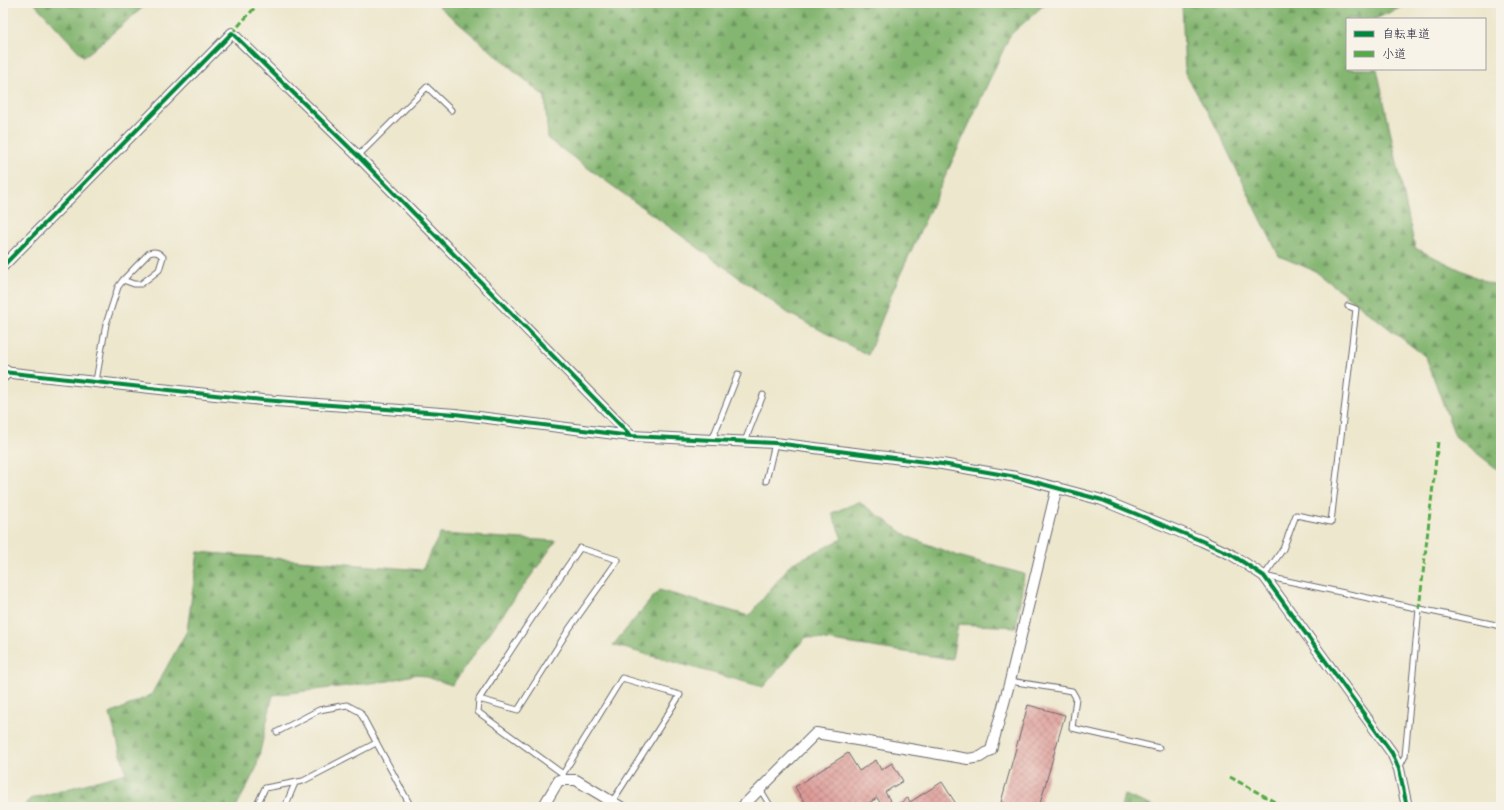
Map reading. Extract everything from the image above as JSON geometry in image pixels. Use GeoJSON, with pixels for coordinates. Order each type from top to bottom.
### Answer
{"type":"FeatureCollection","features":[{"type":"Feature","properties":{"kind":"street"},"geometry":{"type":"LineString","coordinates":[[3,266],[232,33],[358,156],[631,436]]}},
{"type":"Feature","properties":{"kind":"street"},"geometry":{"type":"LineString","coordinates":[[4,373],[96,381],[262,400],[455,414],[631,436],[775,443],[942,464],[1016,477],[1102,500],[1202,541],[1243,562],[1264,576],[1392,753],[1399,769],[1407,807]]}},
{"type":"Feature","properties":{"kind":"street"},"geometry":{"type":"LineString","coordinates":[[742,807],[816,733],[968,759],[980,757],[991,750],[1010,681],[1057,487]]}},
{"type":"Feature","properties":{"kind":"street"},"geometry":{"type":"LineString","coordinates":[[543,807],[561,777],[576,780],[621,807]]}},
{"type":"Feature","properties":{"kind":"lane"},"geometry":{"type":"LineString","coordinates":[[358,156],[427,87],[451,110]]}},
{"type":"Feature","properties":{"kind":"lane"},"geometry":{"type":"LineString","coordinates":[[96,381],[106,324],[118,287],[123,280],[149,253],[155,251],[163,258],[159,270],[141,284],[134,284],[123,280]]}},
{"type":"Feature","properties":{"kind":"lane"},"geometry":{"type":"LineString","coordinates":[[1348,306],[1356,309],[1331,522],[1296,515],[1283,549],[1264,576],[1501,626]]}},
{"type":"Feature","properties":{"kind":"lane"},"geometry":{"type":"LineString","coordinates":[[712,440],[738,374]]}},
{"type":"Feature","properties":{"kind":"lane"},"geometry":{"type":"LineString","coordinates":[[745,441],[763,396]]}},
{"type":"Feature","properties":{"kind":"lane"},"geometry":{"type":"LineString","coordinates":[[766,481],[775,443]]}},
{"type":"Feature","properties":{"kind":"lane"},"geometry":{"type":"LineString","coordinates":[[479,699],[518,710],[569,630],[618,560],[580,548],[479,699],[478,712],[561,777],[622,678],[680,695],[612,802]]}},
{"type":"Feature","properties":{"kind":"lane"},"geometry":{"type":"LineString","coordinates":[[1399,769],[1405,756],[1419,609]]}},
{"type":"Feature","properties":{"kind":"lane"},"geometry":{"type":"LineString","coordinates":[[1010,681],[1072,691],[1076,698],[1072,728],[1159,748]]}},
{"type":"Feature","properties":{"kind":"lane"},"geometry":{"type":"LineString","coordinates":[[277,732],[319,710],[347,705],[360,712],[411,807]]}},
{"type":"Feature","properties":{"kind":"lane"},"geometry":{"type":"LineString","coordinates":[[256,807],[265,788],[303,781],[376,743]]}},
{"type":"Feature","properties":{"kind":"lane"},"geometry":{"type":"LineString","coordinates":[[285,807],[295,783]]}},
{"type":"Feature","properties":{"kind":"lane"},"geometry":{"type":"LineString","coordinates":[[760,788],[771,807]]}},
{"type":"Feature","properties":{"kind":"green space"},"geometry":{"type":"Polygon","coordinates":[[[34,3],[148,3],[84,57],[34,3]]]}},
{"type":"Feature","properties":{"kind":"green space"},"geometry":{"type":"Polygon","coordinates":[[[435,3],[1046,3],[1010,35],[894,288],[868,355],[788,313],[548,139],[545,97],[435,3]]]}},
{"type":"Feature","properties":{"kind":"green space"},"geometry":{"type":"Polygon","coordinates":[[[1182,3],[1411,3],[1377,18],[1346,18],[1346,70],[1377,70],[1415,248],[1488,283],[1501,286],[1501,472],[1455,436],[1426,357],[1315,271],[1279,256],[1212,119],[1185,73],[1182,3]]]}},
{"type":"Feature","properties":{"kind":"green space"},"geometry":{"type":"Polygon","coordinates":[[[859,502],[909,537],[958,556],[1024,574],[1016,627],[958,624],[952,659],[806,637],[763,687],[613,645],[659,590],[749,616],[791,564],[842,539],[832,513],[859,502]]]}},
{"type":"Feature","properties":{"kind":"green space"},"geometry":{"type":"Polygon","coordinates":[[[440,534],[556,541],[452,685],[417,674],[388,681],[273,695],[256,769],[236,807],[24,807],[30,799],[126,773],[110,714],[151,695],[187,631],[198,552],[422,570],[440,534]]]}},
{"type":"Feature","properties":{"kind":"green space"},"geometry":{"type":"Polygon","coordinates":[[[1124,795],[1155,807],[1121,807],[1124,795]]]}},
{"type":"Feature","properties":{"kind":"building"},"geometry":{"type":"Polygon","coordinates":[[[1028,705],[1065,715],[1039,807],[1020,807],[1001,802],[1028,705]]]}},
{"type":"Feature","properties":{"kind":"building"},"geometry":{"type":"Polygon","coordinates":[[[848,753],[859,771],[876,760],[881,770],[892,763],[903,781],[885,792],[894,807],[883,807],[877,798],[862,807],[807,807],[795,787],[848,753]]]}},
{"type":"Feature","properties":{"kind":"building"},"geometry":{"type":"Polygon","coordinates":[[[942,782],[958,807],[894,807],[908,798],[910,802],[942,782]]]}},
{"type":"Feature","properties":{"kind":"marked path"},"geometry":{"type":"LineString","coordinates":[[232,33],[259,3]]}},
{"type":"Feature","properties":{"kind":"marked path"},"geometry":{"type":"LineString","coordinates":[[1419,609],[1438,441]]}},
{"type":"Feature","properties":{"kind":"marked path"},"geometry":{"type":"LineString","coordinates":[[1230,777],[1284,807]]}},
{"type":"Feature","properties":{"kind":"cycle path"},"geometry":{"type":"LineString","coordinates":[[3,266],[232,33],[358,156],[631,436]]}},
{"type":"Feature","properties":{"kind":"cycle path"},"geometry":{"type":"LineString","coordinates":[[3,372],[262,400],[455,414],[631,436],[775,443],[942,464],[1016,477],[1102,500],[1230,554],[1264,576],[1392,753],[1399,769],[1407,807]]}}]}
